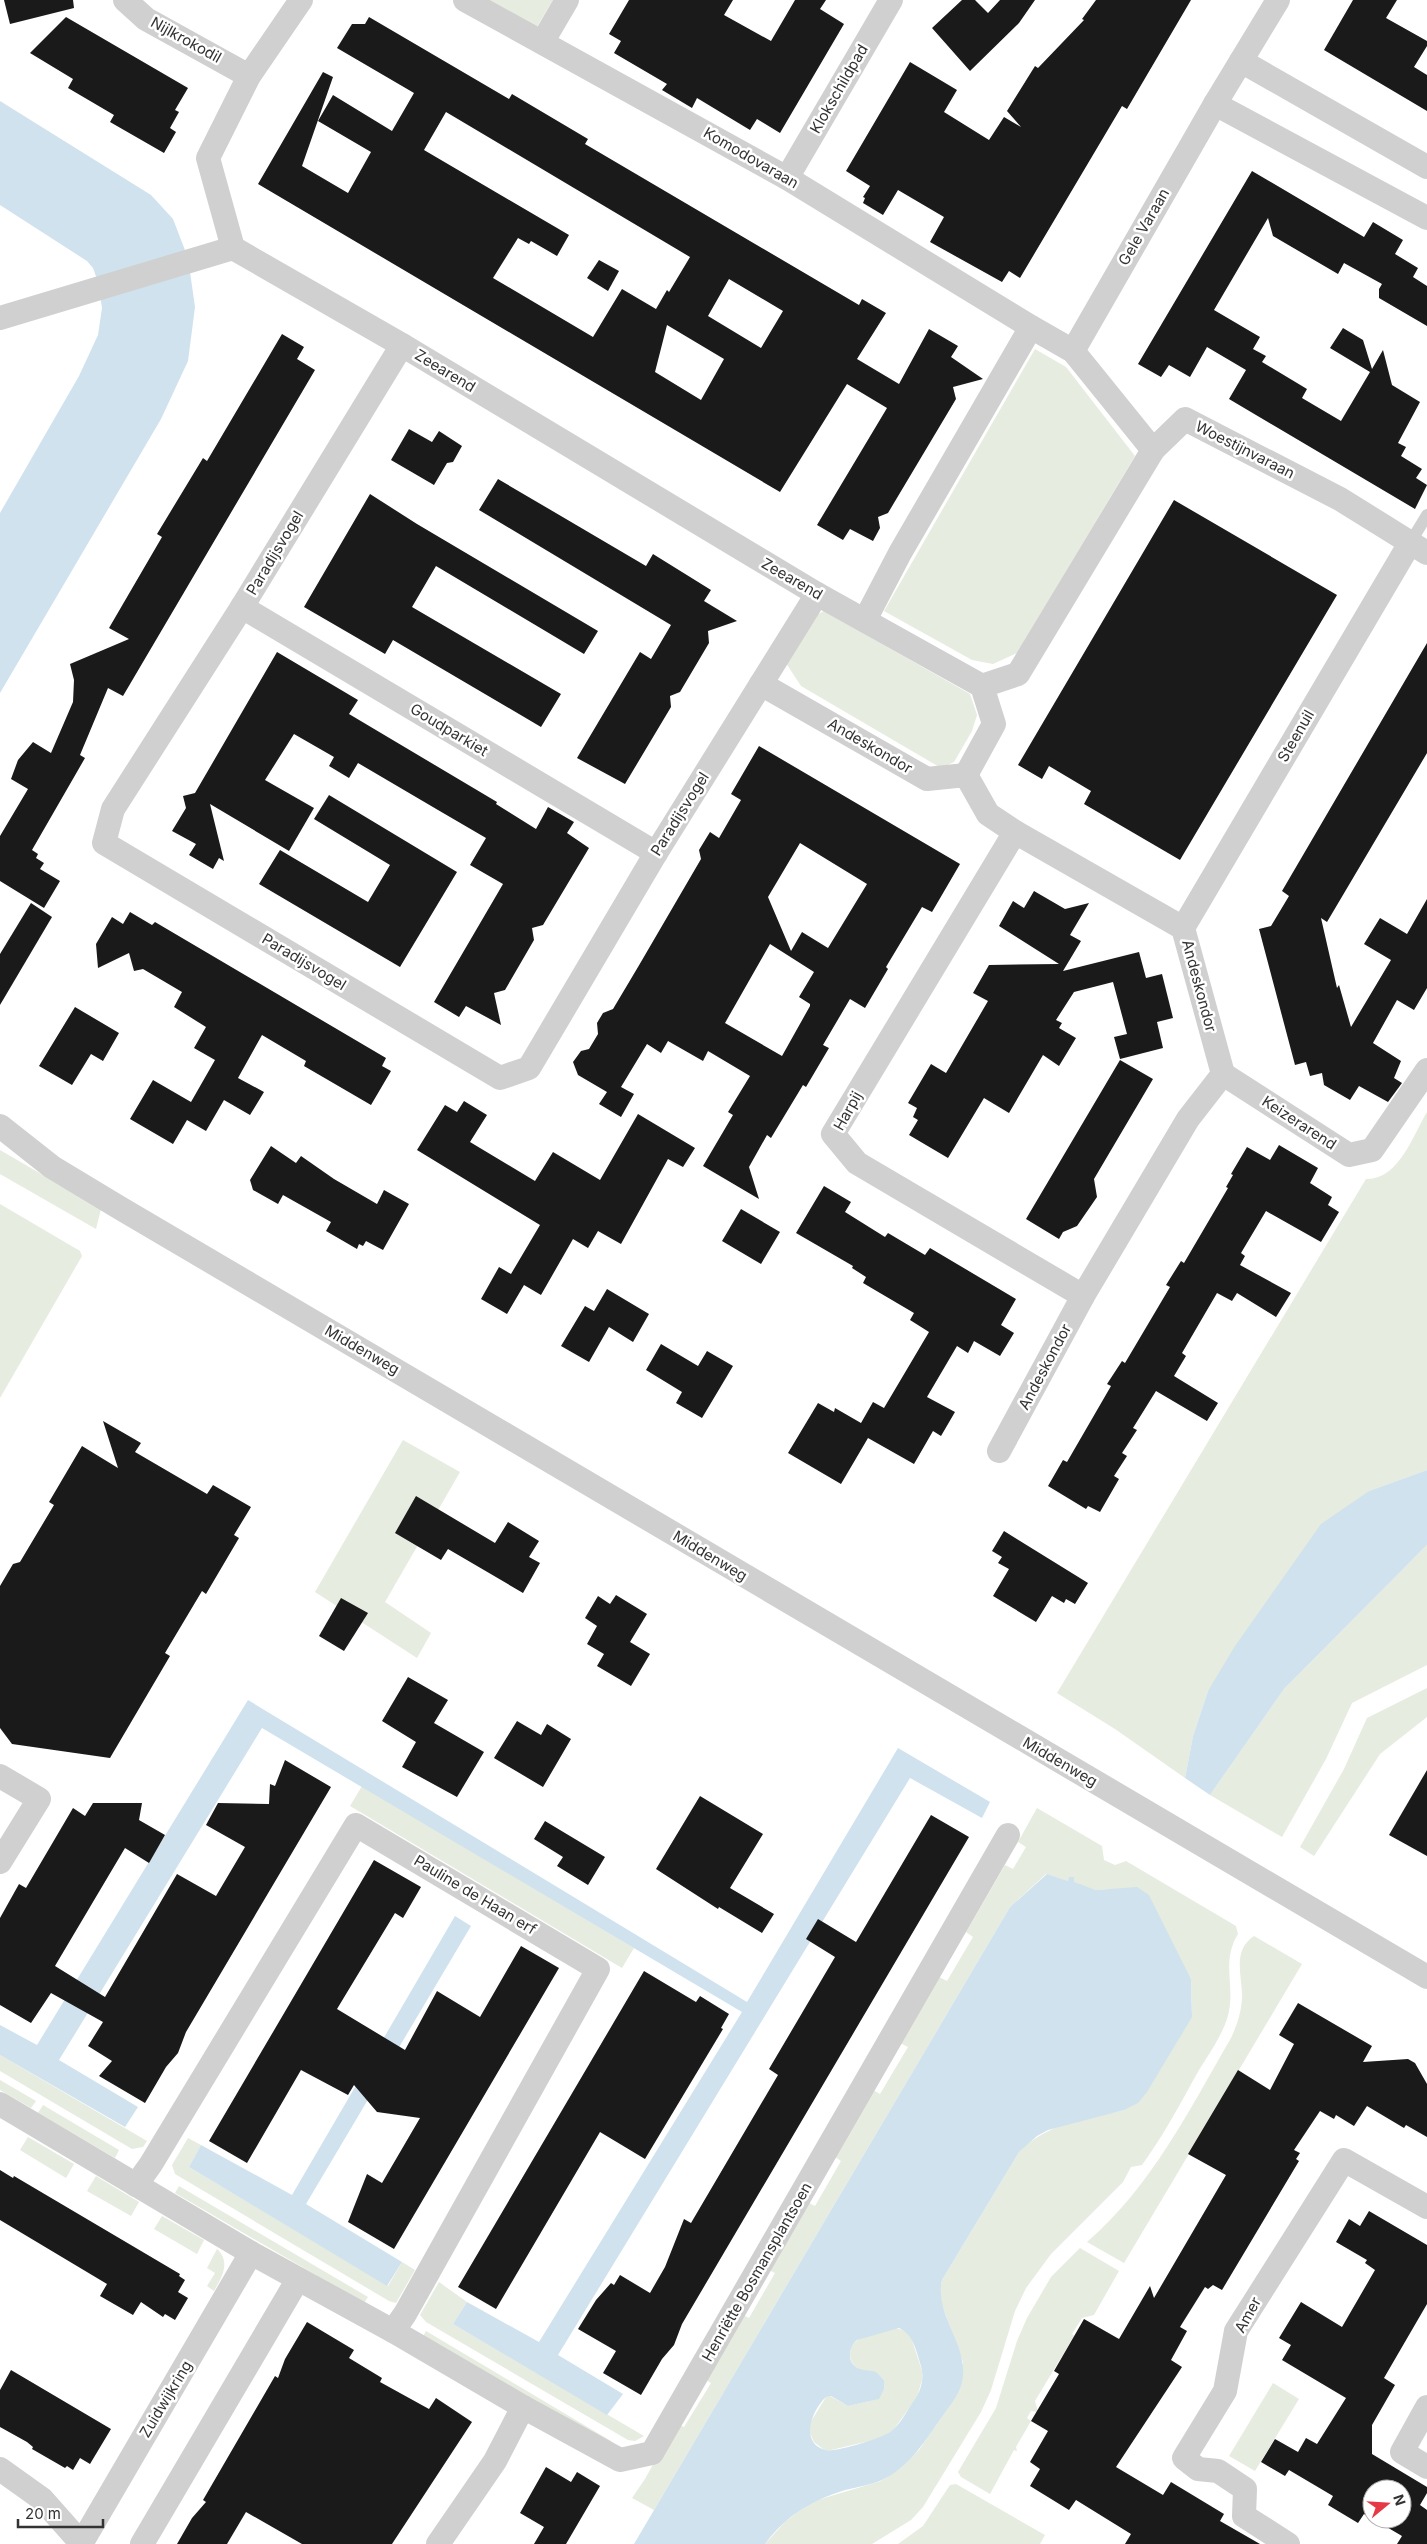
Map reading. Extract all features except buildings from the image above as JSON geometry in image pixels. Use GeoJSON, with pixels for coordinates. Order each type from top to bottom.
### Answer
{"type":"FeatureCollection","features":[{"type":"Feature","properties":{"kind":"street","name":"Nijlkrokodil"},"geometry":{"type":"LineString","coordinates":[[125,0],[146,18],[250,76]]}},
{"type":"Feature","properties":{"kind":"street"},"geometry":{"type":"LineString","coordinates":[[0,318],[233,248],[208,158],[250,76],[301,0]]}},
{"type":"Feature","properties":{"kind":"street","name":"Komodovaraan"},"geometry":{"type":"LineString","coordinates":[[464,0],[543,41],[787,178],[1031,327]]}},
{"type":"Feature","properties":{"kind":"street"},"geometry":{"type":"LineString","coordinates":[[543,41],[568,0]]}},
{"type":"Feature","properties":{"kind":"street","name":"Klokschildpad"},"geometry":{"type":"LineString","coordinates":[[787,178],[891,0]]}},
{"type":"Feature","properties":{"kind":"street","name":"Gele Varaan"},"geometry":{"type":"LineString","coordinates":[[1073,351],[1215,104],[1278,0]]}},
{"type":"Feature","properties":{"kind":"street"},"geometry":{"type":"LineString","coordinates":[[1241,61],[1427,167]]}},
{"type":"Feature","properties":{"kind":"street"},"geometry":{"type":"LineString","coordinates":[[1215,104],[1427,218]]}},
{"type":"Feature","properties":{"kind":"street","name":"Zeearend"},"geometry":{"type":"LineString","coordinates":[[233,248],[402,345],[817,594],[982,686]]}},
{"type":"Feature","properties":{"kind":"street"},"geometry":{"type":"LineString","coordinates":[[866,620],[900,553],[1031,327],[1073,351],[1153,450],[1018,674],[982,686],[994,724],[966,775]]}},
{"type":"Feature","properties":{"kind":"street","name":"Paradijsvogel"},"geometry":{"type":"LineString","coordinates":[[402,345],[242,607],[113,809],[104,843],[500,1078],[529,1068],[656,853],[817,594]]}},
{"type":"Feature","properties":{"kind":"street","name":"Woestijnvaraan"},"geometry":{"type":"LineString","coordinates":[[1153,450],[1185,419],[1340,499],[1418,548]]}},
{"type":"Feature","properties":{"kind":"street","name":"Steenuil"},"geometry":{"type":"LineString","coordinates":[[1183,928],[1418,548]]}},
{"type":"Feature","properties":{"kind":"street","name":"Goudparkiet"},"geometry":{"type":"LineString","coordinates":[[242,607],[656,853]]}},
{"type":"Feature","properties":{"kind":"street","name":"Andeskondor"},"geometry":{"type":"LineString","coordinates":[[762,684],[927,779],[966,775],[988,814],[1015,832],[1183,928],[1223,1074],[1188,1119],[1083,1296],[999,1451]]}},
{"type":"Feature","properties":{"kind":"street","name":"Harpij"},"geometry":{"type":"LineString","coordinates":[[1015,832],[833,1134],[857,1163],[1083,1296]]}},
{"type":"Feature","properties":{"kind":"street","name":"Keizerarend"},"geometry":{"type":"LineString","coordinates":[[1223,1074],[1349,1155],[1372,1150],[1427,1070]]}},
{"type":"Feature","properties":{"kind":"street","name":"Middenweg"},"geometry":{"type":"LineString","coordinates":[[0,1126],[52,1167],[103,1198],[1427,1977]]}},
{"type":"Feature","properties":{"kind":"street"},"geometry":{"type":"LineString","coordinates":[[0,1776],[39,1800],[0,1862]]}},
{"type":"Feature","properties":{"kind":"street","name":"Pauline de Haan erf"},"geometry":{"type":"LineString","coordinates":[[136,2185],[151,2164],[356,1825],[598,1969],[393,2331]]}},
{"type":"Feature","properties":{"kind":"street","name":"Henriëtte Bosmansplantsoen"},"geometry":{"type":"LineString","coordinates":[[393,2331],[522,2407],[620,2460],[652,2453],[1008,1836]]}},
{"type":"Feature","properties":{"kind":"street"},"geometry":{"type":"LineString","coordinates":[[2,2109],[252,2253],[393,2331]]}},
{"type":"Feature","properties":{"kind":"street","name":"Amer"},"geometry":{"type":"LineString","coordinates":[[1288,2544],[1244,2516],[1245,2489],[1218,2471],[1198,2469],[1184,2458],[1225,2391],[1236,2331],[1344,2160],[1427,2207]]}},
{"type":"Feature","properties":{"kind":"street","name":"Zuidwijkring"},"geometry":{"type":"LineString","coordinates":[[81,2543],[252,2253]]}},
{"type":"Feature","properties":{"kind":"street"},"geometry":{"type":"LineString","coordinates":[[142,2544],[298,2279]]}},
{"type":"Feature","properties":{"kind":"street"},"geometry":{"type":"LineString","coordinates":[[438,2544],[495,2461],[522,2407]]}},
{"type":"Feature","properties":{"kind":"street"},"geometry":{"type":"LineString","coordinates":[[1427,2407],[1402,2452],[1427,2467]]}},
{"type":"Feature","properties":{"kind":"street"},"geometry":{"type":"LineString","coordinates":[[0,2469],[42,2499],[81,2543]]}},
{"type":"Feature","properties":{"kind":"lane"},"geometry":{"type":"LineString","coordinates":[[1418,548],[1427,515]]}},
{"type":"Feature","properties":{"kind":"shaded area"},"geometry":{"type":"Polygon","coordinates":[[[484,0],[553,0],[535,30],[484,0]]]}},
{"type":"Feature","properties":{"kind":"shaded area"},"geometry":{"type":"Polygon","coordinates":[[[1035,349],[1066,367],[1135,456],[1017,653],[993,664],[972,660],[884,611],[1035,349]]]}},
{"type":"Feature","properties":{"kind":"shaded area"},"geometry":{"type":"Polygon","coordinates":[[[824,611],[970,694],[977,715],[972,731],[954,762],[941,768],[801,686],[786,663],[805,621],[824,611]]]}},
{"type":"Feature","properties":{"kind":"shaded area"},"geometry":{"type":"Polygon","coordinates":[[[1427,1112],[1427,1470],[1369,1491],[1208,1691],[1193,1736],[1185,1778],[1115,1729],[1057,1693],[1366,1179],[1378,1177],[1396,1164],[1410,1144],[1427,1112]]]}},
{"type":"Feature","properties":{"kind":"shaded area"},"geometry":{"type":"Polygon","coordinates":[[[0,1150],[101,1209],[96,1229],[0,1174],[0,1150]]]}},
{"type":"Feature","properties":{"kind":"shaded area"},"geometry":{"type":"Polygon","coordinates":[[[0,1204],[80,1251],[82,1256],[0,1398],[0,1204]]]}},
{"type":"Feature","properties":{"kind":"shaded area"},"geometry":{"type":"Polygon","coordinates":[[[403,1440],[460,1472],[385,1602],[431,1633],[417,1658],[315,1592],[403,1440]]]}},
{"type":"Feature","properties":{"kind":"shaded area"},"geometry":{"type":"Polygon","coordinates":[[[1427,1545],[1427,1665],[1352,1703],[1326,1759],[1282,1837],[1210,1795],[1284,1689],[1427,1545]]]}},
{"type":"Feature","properties":{"kind":"shaded area"},"geometry":{"type":"Polygon","coordinates":[[[1427,1688],[1427,1717],[1380,1754],[1314,1856],[1300,1847],[1344,1769],[1367,1718],[1427,1688]]]}},
{"type":"Feature","properties":{"kind":"shaded area"},"geometry":{"type":"Polygon","coordinates":[[[362,1786],[634,1948],[622,1968],[350,1806],[362,1786]]]}},
{"type":"Feature","properties":{"kind":"shaded area"},"geometry":{"type":"Polygon","coordinates":[[[1037,1808],[1102,1846],[1104,1860],[1115,1865],[1126,1861],[1236,1926],[1238,1934],[1230,1955],[1229,1965],[1230,2008],[1227,2019],[1218,2039],[1158,2142],[1142,2165],[1131,2167],[1123,2182],[1051,2254],[1026,2288],[1015,2311],[991,2390],[981,2412],[923,2507],[911,2520],[872,2544],[765,2544],[785,2522],[811,2502],[881,2481],[901,2468],[919,2450],[955,2397],[963,2362],[942,2305],[940,2292],[942,2280],[1019,2152],[1042,2134],[1055,2128],[1124,2110],[1192,2013],[1191,1979],[1137,1888],[1096,1890],[1046,1874],[1010,1907],[654,2510],[632,2498],[645,2479],[676,2423],[684,2427],[711,2383],[703,2378],[741,2314],[749,2318],[775,2273],[767,2269],[807,2202],[815,2206],[841,2161],[834,2156],[873,2090],[880,2094],[908,2047],[900,2043],[939,1977],[947,1981],[973,1937],[966,1932],[1005,1865],[1013,1869],[1026,1847],[1018,1842],[1037,1808]]]}},
{"type":"Feature","properties":{"kind":"shaded area"},"geometry":{"type":"Polygon","coordinates":[[[1254,1936],[1302,1964],[1124,2263],[1087,2242],[1131,2197],[1150,2172],[1168,2146],[1231,2038],[1241,2004],[1240,1957],[1247,1942],[1254,1936]]]}},
{"type":"Feature","properties":{"kind":"shaded area"},"geometry":{"type":"Polygon","coordinates":[[[0,2055],[147,2141],[143,2147],[132,2149],[0,2071],[0,2055]]]}},
{"type":"Feature","properties":{"kind":"shaded area"},"geometry":{"type":"Polygon","coordinates":[[[0,2080],[36,2101],[31,2108],[0,2090],[0,2080]]]}},
{"type":"Feature","properties":{"kind":"shaded area"},"geometry":{"type":"Polygon","coordinates":[[[43,2105],[119,2150],[115,2158],[38,2113],[43,2105]]]}},
{"type":"Feature","properties":{"kind":"shaded area"},"geometry":{"type":"Polygon","coordinates":[[[28,2137],[74,2164],[66,2178],[20,2150],[28,2137]]]}},
{"type":"Feature","properties":{"kind":"shaded area"},"geometry":{"type":"Polygon","coordinates":[[[188,2138],[201,2145],[189,2167],[388,2286],[402,2262],[415,2270],[396,2303],[389,2301],[175,2174],[172,2165],[188,2138]]]}},
{"type":"Feature","properties":{"kind":"shaded area"},"geometry":{"type":"Polygon","coordinates":[[[96,2176],[139,2202],[131,2216],[87,2191],[96,2176]]]}},
{"type":"Feature","properties":{"kind":"shaded area"},"geometry":{"type":"Polygon","coordinates":[[[179,2186],[368,2297],[364,2303],[175,2193],[179,2186]]]}},
{"type":"Feature","properties":{"kind":"shaded area"},"geometry":{"type":"Polygon","coordinates":[[[162,2216],[204,2240],[197,2254],[154,2229],[162,2216]]]}},
{"type":"Feature","properties":{"kind":"shaded area"},"geometry":{"type":"Polygon","coordinates":[[[1080,2248],[1119,2271],[1094,2315],[1082,2318],[1072,2334],[1074,2336],[1035,2401],[1038,2412],[1031,2411],[1027,2418],[1031,2421],[1016,2447],[1017,2451],[1014,2450],[990,2494],[961,2477],[958,2472],[996,2408],[1017,2341],[1027,2318],[1051,2277],[1080,2248]]]}},
{"type":"Feature","properties":{"kind":"shaded area"},"geometry":{"type":"Polygon","coordinates":[[[217,2249],[224,2259],[224,2270],[214,2291],[207,2286],[215,2273],[207,2268],[217,2249]]]}},
{"type":"Feature","properties":{"kind":"shaded area"},"geometry":{"type":"Polygon","coordinates":[[[439,2282],[467,2302],[453,2324],[644,2436],[635,2441],[628,2440],[426,2322],[420,2315],[439,2282]]]}},
{"type":"Feature","properties":{"kind":"shaded area"},"geometry":{"type":"Polygon","coordinates":[[[895,2328],[906,2331],[912,2340],[922,2371],[922,2380],[917,2397],[894,2429],[883,2437],[827,2451],[823,2449],[814,2442],[809,2431],[810,2423],[826,2397],[830,2396],[848,2406],[878,2399],[884,2380],[878,2375],[863,2371],[852,2363],[850,2354],[852,2347],[855,2342],[867,2335],[895,2328]]]}},
{"type":"Feature","properties":{"kind":"shaded area"},"geometry":{"type":"Polygon","coordinates":[[[426,2331],[611,2441],[607,2448],[422,2338],[426,2331]]]}},
{"type":"Feature","properties":{"kind":"shaded area"},"geometry":{"type":"Polygon","coordinates":[[[1273,2383],[1299,2399],[1255,2471],[1229,2456],[1273,2383]]]}},
{"type":"Feature","properties":{"kind":"shaded area"},"geometry":{"type":"Polygon","coordinates":[[[956,2484],[1045,2535],[1040,2544],[898,2544],[923,2526],[950,2485],[956,2484]]]}},
{"type":"Feature","properties":{"kind":"water"},"geometry":{"type":"Polygon","coordinates":[[[0,101],[151,195],[173,219],[188,258],[195,307],[188,361],[161,419],[0,693],[0,513],[79,376],[98,335],[102,308],[98,282],[93,268],[87,261],[0,205],[0,101]]]}},
{"type":"Feature","properties":{"kind":"water"},"geometry":{"type":"Polygon","coordinates":[[[1427,1470],[1427,1545],[1284,1689],[1210,1795],[1185,1778],[1193,1736],[1208,1691],[1235,1646],[1321,1524],[1369,1491],[1427,1470]]]}},
{"type":"Feature","properties":{"kind":"water"},"geometry":{"type":"Polygon","coordinates":[[[248,1700],[747,2002],[898,1748],[990,1802],[982,1818],[910,1778],[558,2355],[623,2394],[607,2415],[453,2324],[467,2302],[539,2342],[742,2012],[262,1728],[59,2060],[138,2107],[125,2127],[0,2055],[0,2025],[37,2045],[248,1700]]]}},
{"type":"Feature","properties":{"kind":"water"},"geometry":{"type":"Polygon","coordinates":[[[1047,1874],[1068,1881],[1069,1877],[1074,1877],[1074,1882],[1096,1890],[1137,1887],[1149,1895],[1191,1979],[1192,2017],[1147,2092],[1138,2103],[1124,2110],[1048,2130],[1037,2136],[1019,2152],[942,2280],[943,2306],[961,2356],[962,2382],[952,2402],[921,2447],[900,2469],[882,2480],[833,2494],[800,2510],[782,2525],[765,2544],[634,2544],[1010,1907],[1047,1874]],[[899,2328],[857,2340],[854,2343],[850,2351],[852,2363],[860,2369],[876,2372],[884,2380],[884,2389],[879,2399],[848,2406],[831,2396],[826,2397],[816,2410],[811,2425],[810,2433],[812,2440],[817,2446],[830,2450],[858,2444],[885,2435],[899,2423],[917,2396],[921,2387],[922,2377],[921,2366],[914,2344],[904,2331],[899,2328]]]}},
{"type":"Feature","properties":{"kind":"water"},"geometry":{"type":"Polygon","coordinates":[[[455,1916],[471,1926],[306,2204],[402,2262],[387,2286],[189,2167],[201,2145],[292,2195],[455,1916]]]}}]}
